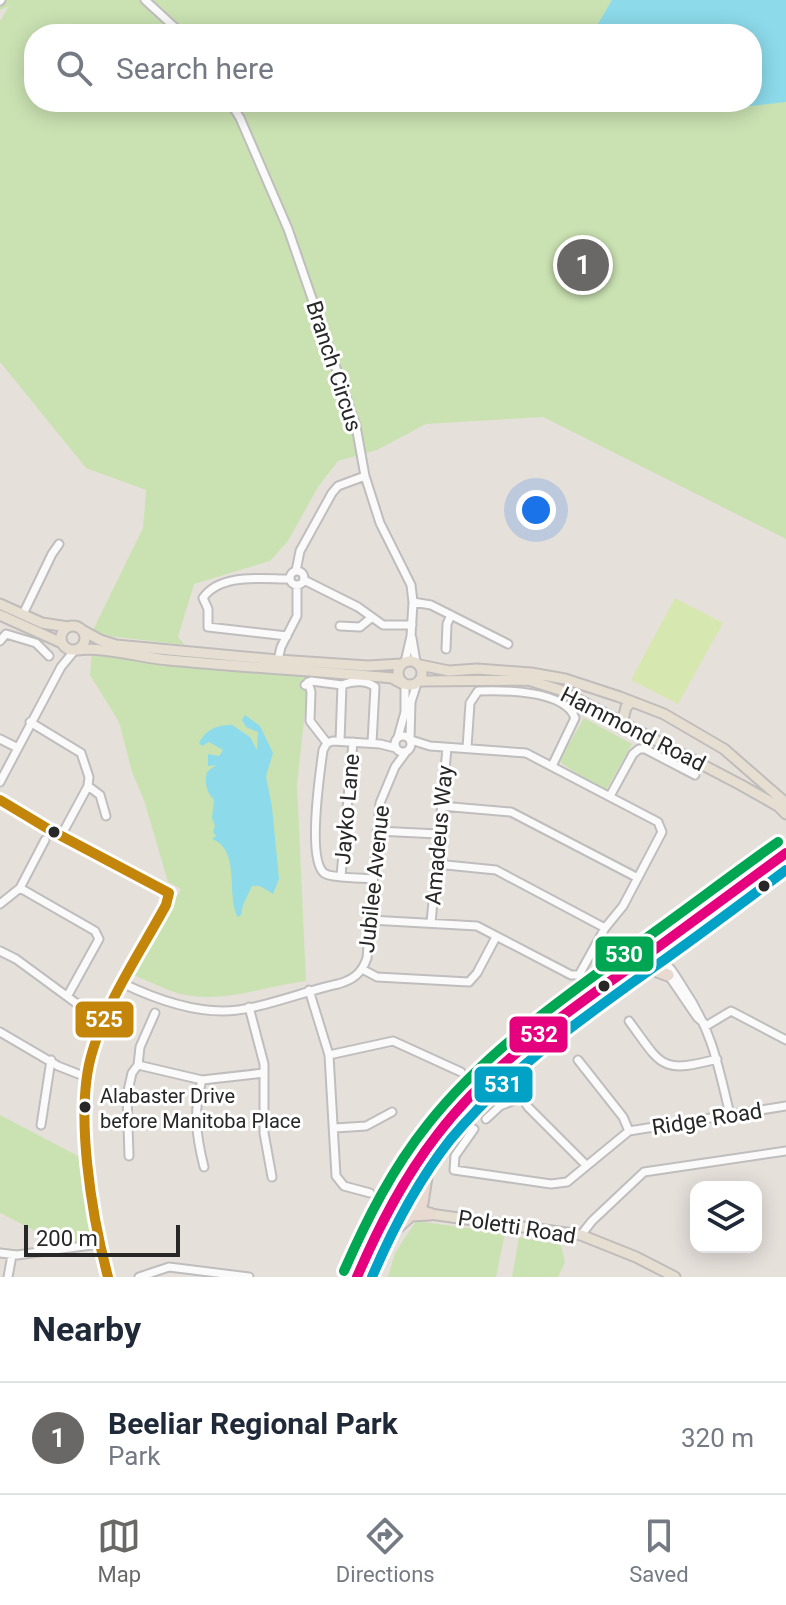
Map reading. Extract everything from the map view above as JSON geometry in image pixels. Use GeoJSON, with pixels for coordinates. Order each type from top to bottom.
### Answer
{"type":"FeatureCollection","features":[{"type":"Feature","properties":{"kind":"highway"},"geometry":{"type":"LineString","coordinates":[[753,877],[786,846]]}},
{"type":"Feature","properties":{"kind":"highway"},"geometry":{"type":"LineString","coordinates":[[357,1277],[383,1217],[426,1156],[474,1106],[531,1053],[646,963],[661,945],[786,853]]}},
{"type":"Feature","properties":{"kind":"highway"},"geometry":{"type":"LineString","coordinates":[[646,963],[661,959],[786,868]]}},
{"type":"Feature","properties":{"kind":"highway"},"geometry":{"type":"LineString","coordinates":[[646,963],[668,975]]}},
{"type":"Feature","properties":{"kind":"highway"},"geometry":{"type":"LineString","coordinates":[[370,1277],[426,1156]]}},
{"type":"Feature","properties":{"kind":"highway"},"geometry":{"type":"LineString","coordinates":[[386,1239],[411,1215],[426,1209],[422,1188],[426,1156]]}},
{"type":"Feature","properties":{"kind":"main road"},"geometry":{"type":"LineString","coordinates":[[0,604],[42,623],[75,626],[116,645],[368,666],[418,664],[423,673],[419,682],[404,684],[392,678],[76,650],[0,615]]}},
{"type":"Feature","properties":{"kind":"main road"},"geometry":{"type":"LineString","coordinates":[[63,644],[61,636],[68,627]]}},
{"type":"Feature","properties":{"kind":"main road"},"geometry":{"type":"LineString","coordinates":[[76,650],[85,641],[82,630]]}},
{"type":"Feature","properties":{"kind":"main road"},"geometry":{"type":"LineString","coordinates":[[403,663],[398,677],[404,684]]}},
{"type":"Feature","properties":{"kind":"main road","name":"Hammond Road"},"geometry":{"type":"LineString","coordinates":[[418,664],[449,671],[477,669],[531,673],[581,684],[664,714],[724,749],[786,803]]}},
{"type":"Feature","properties":{"kind":"main road","name":"Hammond Road"},"geometry":{"type":"LineString","coordinates":[[419,682],[528,680],[575,697],[757,794],[786,814]]}},
{"type":"Feature","properties":{"kind":"main road"},"geometry":{"type":"LineString","coordinates":[[575,697],[581,684]]}},
{"type":"Feature","properties":{"kind":"main road"},"geometry":{"type":"LineString","coordinates":[[622,724],[626,707],[632,702]]}},
{"type":"Feature","properties":{"kind":"main road"},"geometry":{"type":"LineString","coordinates":[[757,794],[764,782]]}},
{"type":"Feature","properties":{"kind":"main road"},"geometry":{"type":"LineString","coordinates":[[383,1217],[407,1198]]}},
{"type":"Feature","properties":{"kind":"main road","name":"Poletti Road"},"geometry":{"type":"LineString","coordinates":[[407,1198],[409,1203],[447,1216],[581,1235],[675,1277]]}},
{"type":"Feature","properties":{"kind":"street"},"geometry":{"type":"LineString","coordinates":[[145,0],[171,24]]}},
{"type":"Feature","properties":{"kind":"street","name":"Branch Circus"},"geometry":{"type":"LineString","coordinates":[[236,112],[288,229],[356,426],[365,476],[380,523],[411,585],[411,636],[403,663]]}},
{"type":"Feature","properties":{"kind":"street"},"geometry":{"type":"LineString","coordinates":[[289,579],[296,571],[300,551],[334,489],[365,476]]}},
{"type":"Feature","properties":{"kind":"street"},"geometry":{"type":"LineString","coordinates":[[23,614],[59,544]]}},
{"type":"Feature","properties":{"kind":"street"},"geometry":{"type":"LineString","coordinates":[[278,660],[297,616],[302,574],[296,571]]}},
{"type":"Feature","properties":{"kind":"street"},"geometry":{"type":"LineString","coordinates":[[28,574],[39,580]]}},
{"type":"Feature","properties":{"kind":"street"},"geometry":{"type":"LineString","coordinates":[[287,636],[208,627],[208,609],[203,598],[214,585],[248,579],[289,579],[291,583],[300,583],[358,607],[383,625],[412,625]]}},
{"type":"Feature","properties":{"kind":"street"},"geometry":{"type":"LineString","coordinates":[[413,602],[425,603],[508,644]]}},
{"type":"Feature","properties":{"kind":"street"},"geometry":{"type":"LineString","coordinates":[[446,649],[447,624],[451,615]]}},
{"type":"Feature","properties":{"kind":"street"},"geometry":{"type":"LineString","coordinates":[[340,626],[360,627],[371,618]]}},
{"type":"Feature","properties":{"kind":"street"},"geometry":{"type":"LineString","coordinates":[[0,641],[6,634],[36,643],[49,656]]}},
{"type":"Feature","properties":{"kind":"street","name":"Branch Circus"},"geometry":{"type":"LineString","coordinates":[[411,636],[418,664]]}},
{"type":"Feature","properties":{"kind":"street"},"geometry":{"type":"LineString","coordinates":[[61,667],[63,644]]}},
{"type":"Feature","properties":{"kind":"street"},"geometry":{"type":"LineString","coordinates":[[0,779],[61,667],[76,650]]}},
{"type":"Feature","properties":{"kind":"street"},"geometry":{"type":"LineString","coordinates":[[327,743],[310,724],[307,684],[331,682],[342,685],[353,682],[375,687],[376,743]]}},
{"type":"Feature","properties":{"kind":"street"},"geometry":{"type":"LineString","coordinates":[[408,751],[411,702],[419,682]]}},
{"type":"Feature","properties":{"kind":"street","name":"Jubilee Avenue"},"geometry":{"type":"LineString","coordinates":[[395,767],[405,712],[404,684]]}},
{"type":"Feature","properties":{"kind":"street"},"geometry":{"type":"LineString","coordinates":[[340,741],[342,685]]}},
{"type":"Feature","properties":{"kind":"street"},"geometry":{"type":"LineString","coordinates":[[467,748],[470,703],[478,691],[542,695],[570,708],[575,715],[574,724],[552,766]]}},
{"type":"Feature","properties":{"kind":"street"},"geometry":{"type":"LineString","coordinates":[[30,722],[81,753],[89,777],[88,786],[61,836]]}},
{"type":"Feature","properties":{"kind":"street"},"geometry":{"type":"LineString","coordinates":[[370,920],[477,926],[575,975],[585,968],[605,928],[623,906],[661,835],[662,826],[523,752],[430,746],[405,736],[397,743]]}},
{"type":"Feature","properties":{"kind":"street"},"geometry":{"type":"LineString","coordinates":[[0,739],[16,747]]}},
{"type":"Feature","properties":{"kind":"street","name":"Jayko Lane"},"geometry":{"type":"LineString","coordinates":[[341,876],[353,742]]}},
{"type":"Feature","properties":{"kind":"street"},"geometry":{"type":"LineString","coordinates":[[327,743],[397,743],[408,751],[430,746]]}},
{"type":"Feature","properties":{"kind":"street"},"geometry":{"type":"LineString","coordinates":[[327,743],[323,750],[314,844],[322,872],[373,879]]}},
{"type":"Feature","properties":{"kind":"street","name":"Amadeus Way"},"geometry":{"type":"LineString","coordinates":[[431,923],[447,748]]}},
{"type":"Feature","properties":{"kind":"street"},"geometry":{"type":"LineString","coordinates":[[610,796],[633,754],[639,749],[645,749],[695,775]]}},
{"type":"Feature","properties":{"kind":"street","name":"Jubilee Avenue"},"geometry":{"type":"LineString","coordinates":[[125,982],[157,998],[196,1008],[225,1011],[348,981],[362,969],[367,958],[380,803],[395,767],[408,751]]}},
{"type":"Feature","properties":{"kind":"street"},"geometry":{"type":"LineString","coordinates":[[88,786],[100,795],[106,816]]}},
{"type":"Feature","properties":{"kind":"street"},"geometry":{"type":"LineString","coordinates":[[0,800],[169,893],[169,899],[106,1018],[86,1077],[84,1135],[99,1244],[108,1277]]}},
{"type":"Feature","properties":{"kind":"street"},"geometry":{"type":"LineString","coordinates":[[441,806],[511,812],[638,878]]}},
{"type":"Feature","properties":{"kind":"street"},"geometry":{"type":"LineString","coordinates":[[377,831],[438,834]]}},
{"type":"Feature","properties":{"kind":"street"},"geometry":{"type":"LineString","coordinates":[[0,904],[20,888],[45,840]]}},
{"type":"Feature","properties":{"kind":"street"},"geometry":{"type":"LineString","coordinates":[[436,864],[496,870],[605,928]]}},
{"type":"Feature","properties":{"kind":"street"},"geometry":{"type":"LineString","coordinates":[[20,888],[95,931],[99,939],[68,995]]}},
{"type":"Feature","properties":{"kind":"street"},"geometry":{"type":"LineString","coordinates":[[362,969],[377,977],[469,982],[496,937]]}},
{"type":"Feature","properties":{"kind":"street"},"geometry":{"type":"LineString","coordinates":[[661,945],[661,959],[668,975],[706,1026]]}},
{"type":"Feature","properties":{"kind":"street"},"geometry":{"type":"LineString","coordinates":[[0,951],[76,1003],[106,1018]]}},
{"type":"Feature","properties":{"kind":"street"},"geometry":{"type":"LineString","coordinates":[[661,959],[668,965],[706,1026],[730,1115]]}},
{"type":"Feature","properties":{"kind":"street"},"geometry":{"type":"LineString","coordinates":[[309,990],[329,1055],[338,1182],[370,1193]]}},
{"type":"Feature","properties":{"kind":"street"},"geometry":{"type":"LineString","coordinates":[[249,1007],[264,1064],[264,1133],[272,1177]]}},
{"type":"Feature","properties":{"kind":"street"},"geometry":{"type":"LineString","coordinates":[[706,1026],[731,1011],[786,1040]]}},
{"type":"Feature","properties":{"kind":"street"},"geometry":{"type":"LineString","coordinates":[[129,1156],[127,1095],[132,1073],[138,1065],[140,1047],[155,1013]]}},
{"type":"Feature","properties":{"kind":"street"},"geometry":{"type":"LineString","coordinates":[[629,1021],[655,1055],[668,1065],[685,1068],[717,1059]]}},
{"type":"Feature","properties":{"kind":"street"},"geometry":{"type":"LineString","coordinates":[[0,1032],[58,1066],[86,1077]]}},
{"type":"Feature","properties":{"kind":"street"},"geometry":{"type":"LineString","coordinates":[[329,1055],[393,1041],[461,1072]]}},
{"type":"Feature","properties":{"kind":"street"},"geometry":{"type":"LineString","coordinates":[[41,1125],[51,1060]]}},
{"type":"Feature","properties":{"kind":"street"},"geometry":{"type":"LineString","coordinates":[[578,1060],[623,1117],[629,1131]]}},
{"type":"Feature","properties":{"kind":"street"},"geometry":{"type":"LineString","coordinates":[[138,1065],[202,1080],[264,1073]]}},
{"type":"Feature","properties":{"kind":"street"},"geometry":{"type":"LineString","coordinates":[[202,1080],[195,1103],[195,1131],[204,1167]]}},
{"type":"Feature","properties":{"kind":"street"},"geometry":{"type":"LineString","coordinates":[[486,1119],[500,1106],[522,1097],[528,1107],[586,1165]]}},
{"type":"Feature","properties":{"kind":"street","name":"Ridge Road"},"geometry":{"type":"LineString","coordinates":[[474,1129],[455,1156],[454,1170],[551,1184],[567,1182],[629,1131],[786,1106]]}},
{"type":"Feature","properties":{"kind":"street"},"geometry":{"type":"LineString","coordinates":[[335,1128],[366,1126],[392,1112]]}},
{"type":"Feature","properties":{"kind":"street"},"geometry":{"type":"LineString","coordinates":[[581,1235],[644,1172],[786,1151]]}},
{"type":"Feature","properties":{"kind":"street"},"geometry":{"type":"LineString","coordinates":[[0,1253],[12,1255],[99,1244]]}},
{"type":"Feature","properties":{"kind":"street"},"geometry":{"type":"LineString","coordinates":[[8,1277],[12,1255]]}},
{"type":"Feature","properties":{"kind":"street"},"geometry":{"type":"LineString","coordinates":[[145,1276],[169,1267],[249,1277]]}},
{"type":"Feature","properties":{"kind":"green space"},"geometry":{"type":"Polygon","coordinates":[[[0,0],[786,0],[786,539],[543,417],[426,424],[377,450],[338,461],[318,487],[288,541],[270,561],[194,584],[178,637],[185,645],[91,634],[143,528],[146,490],[86,468],[0,362],[0,21],[9,6],[0,10],[0,0]]]}},
{"type":"Feature","properties":{"kind":"green space"},"geometry":{"type":"Polygon","coordinates":[[[675,598],[723,623],[678,704],[631,680],[675,598]]]}},
{"type":"Feature","properties":{"kind":"green space"},"geometry":{"type":"Polygon","coordinates":[[[92,650],[309,674],[297,785],[306,981],[228,996],[196,997],[133,975],[181,889],[168,882],[119,722],[90,675],[92,650]]]}},
{"type":"Feature","properties":{"kind":"green space"},"geometry":{"type":"Polygon","coordinates":[[[584,718],[632,744],[605,792],[561,763],[560,759],[584,718]]]}},
{"type":"Feature","properties":{"kind":"green space"},"geometry":{"type":"Polygon","coordinates":[[[0,1115],[82,1158],[92,1239],[63,1245],[0,1213],[0,1115]]]}},
{"type":"Feature","properties":{"kind":"green space"},"geometry":{"type":"Polygon","coordinates":[[[416,1221],[505,1233],[496,1277],[388,1277],[395,1253],[416,1221]]]}},
{"type":"Feature","properties":{"kind":"green space"},"geometry":{"type":"Polygon","coordinates":[[[519,1237],[561,1245],[565,1262],[558,1277],[512,1277],[519,1237]]]}},
{"type":"Feature","properties":{"kind":"water"},"geometry":{"type":"Polygon","coordinates":[[[612,0],[786,0],[786,102],[762,105],[762,24],[598,24],[612,0]]]}},
{"type":"Feature","properties":{"kind":"water"},"geometry":{"type":"Polygon","coordinates":[[[245,715],[260,726],[273,753],[266,776],[279,879],[273,894],[260,886],[252,886],[238,917],[227,853],[221,844],[212,839],[216,836],[212,818],[214,800],[206,784],[207,772],[216,765],[208,766],[208,754],[219,756],[223,750],[209,742],[202,746],[199,743],[212,729],[232,725],[250,737],[257,750],[258,732],[246,727],[242,720],[245,715]]]}},
{"type":"Feature","properties":{"kind":"transit line","name":"525"},"geometry":{"type":"LineString","coordinates":[[0,800],[169,893]]}},
{"type":"Feature","properties":{"kind":"transit line","name":"530"},"geometry":{"type":"LineString","coordinates":[[344,1271],[371,1214],[403,1159],[428,1124],[474,1073],[552,1007],[778,842]]}},
{"type":"Feature","properties":{"kind":"transit line","name":"532"},"geometry":{"type":"LineString","coordinates":[[357,1277],[383,1221],[413,1169],[458,1109],[481,1085],[531,1040],[786,853]]}},
{"type":"Feature","properties":{"kind":"transit line","name":"531"},"geometry":{"type":"LineString","coordinates":[[372,1277],[397,1223],[427,1172],[450,1140],[496,1091],[572,1026],[786,870]]}},
{"type":"Feature","properties":{"kind":"transit line","name":"525"},"geometry":{"type":"LineString","coordinates":[[108,1277],[87,1165],[87,1077],[106,1014],[166,905],[169,893]]}},
{"type":"Feature","properties":{"kind":"place","name":"Beeliar Regional Park"},"geometry":{"type":"Point","coordinates":[583,265]}},
{"type":"Feature","properties":{"kind":"place","name":"Alabaster Drive before Manitoba Place"},"geometry":{"type":"Point","coordinates":[85,1107]}}]}
